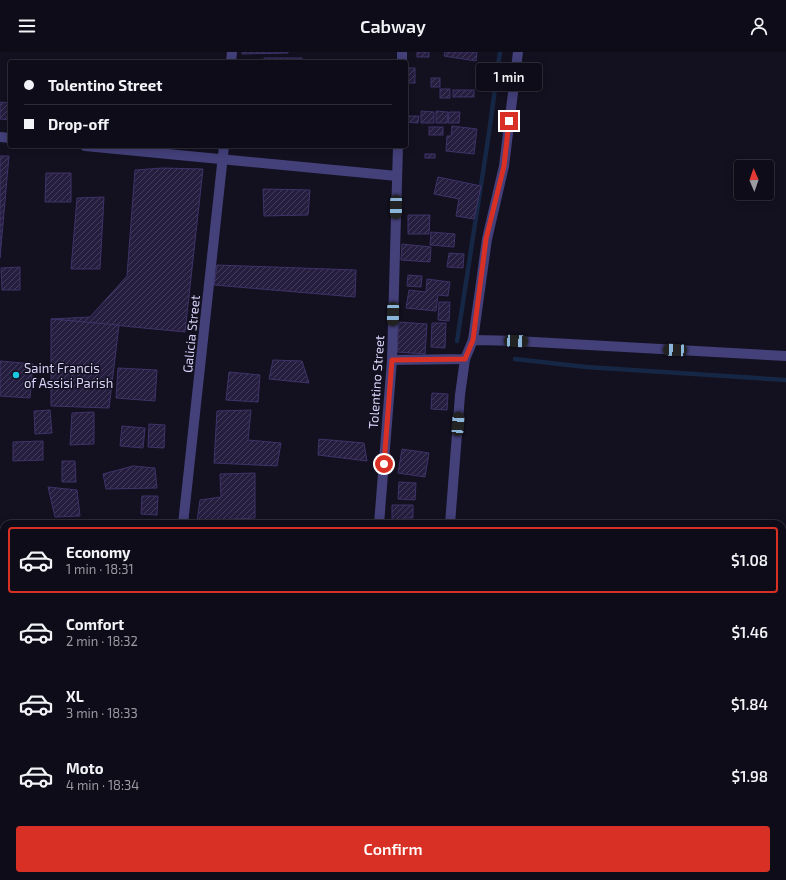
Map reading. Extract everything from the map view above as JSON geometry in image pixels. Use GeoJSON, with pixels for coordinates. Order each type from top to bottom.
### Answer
{"type":"FeatureCollection","features":[{"type":"Feature","properties":{"kind":"street"},"geometry":{"type":"LineString","coordinates":[[450,520],[460,395],[465,359],[473,340],[486,239],[504,166],[518,52]]}},
{"type":"Feature","properties":{"kind":"street"},"geometry":{"type":"LineString","coordinates":[[105,148],[397,176]]}},
{"type":"Feature","properties":{"kind":"street","name":"Galicia Street"},"geometry":{"type":"LineString","coordinates":[[183,520],[224,148]]}},
{"type":"Feature","properties":{"kind":"street","name":"Tolentino Street"},"geometry":{"type":"LineString","coordinates":[[379,520],[392,360],[398,148]]}},
{"type":"Feature","properties":{"kind":"street"},"geometry":{"type":"LineString","coordinates":[[473,340],[786,356]]}},
{"type":"Feature","properties":{"kind":"street"},"geometry":{"type":"LineString","coordinates":[[392,360],[465,359]]}},
{"type":"Feature","properties":{"kind":"building"},"geometry":{"type":"Polygon","coordinates":[[[242,52],[288,52],[288,53],[242,54],[242,52]]]}},
{"type":"Feature","properties":{"kind":"building"},"geometry":{"type":"Polygon","coordinates":[[[417,52],[429,52],[429,57],[417,57],[417,52]]]}},
{"type":"Feature","properties":{"kind":"building"},"geometry":{"type":"Polygon","coordinates":[[[445,52],[477,52],[476,61],[444,56],[445,52]]]}},
{"type":"Feature","properties":{"kind":"building"},"geometry":{"type":"Polygon","coordinates":[[[264,58],[302,58],[302,60],[264,60],[264,58]]]}},
{"type":"Feature","properties":{"kind":"building"},"geometry":{"type":"Polygon","coordinates":[[[408,68],[415,68],[415,83],[408,83],[408,68]]]}},
{"type":"Feature","properties":{"kind":"building"},"geometry":{"type":"Polygon","coordinates":[[[431,78],[440,78],[440,87],[431,87],[431,78]]]}},
{"type":"Feature","properties":{"kind":"building"},"geometry":{"type":"Polygon","coordinates":[[[440,89],[450,89],[450,98],[440,98],[440,89]]]}},
{"type":"Feature","properties":{"kind":"building"},"geometry":{"type":"Polygon","coordinates":[[[453,90],[474,90],[474,97],[453,97],[453,90]]]}},
{"type":"Feature","properties":{"kind":"building"},"geometry":{"type":"Polygon","coordinates":[[[0,102],[8,103],[8,120],[0,119],[0,102]]]}},
{"type":"Feature","properties":{"kind":"building"},"geometry":{"type":"Polygon","coordinates":[[[421,111],[434,112],[434,123],[421,123],[421,111]]]}},
{"type":"Feature","properties":{"kind":"building"},"geometry":{"type":"Polygon","coordinates":[[[436,111],[448,112],[447,123],[436,123],[436,111]]]}},
{"type":"Feature","properties":{"kind":"building"},"geometry":{"type":"Polygon","coordinates":[[[449,112],[460,112],[459,123],[448,123],[449,112]]]}},
{"type":"Feature","properties":{"kind":"building"},"geometry":{"type":"Polygon","coordinates":[[[408,116],[419,116],[418,123],[408,122],[408,116]]]}},
{"type":"Feature","properties":{"kind":"building"},"geometry":{"type":"Polygon","coordinates":[[[452,126],[477,129],[474,154],[446,151],[447,136],[451,136],[452,126]]]}},
{"type":"Feature","properties":{"kind":"building"},"geometry":{"type":"Polygon","coordinates":[[[429,127],[443,127],[443,135],[429,135],[429,127]]]}},
{"type":"Feature","properties":{"kind":"building"},"geometry":{"type":"Polygon","coordinates":[[[425,154],[435,154],[435,158],[425,158],[425,154]]]}},
{"type":"Feature","properties":{"kind":"building"},"geometry":{"type":"Polygon","coordinates":[[[0,156],[9,156],[0,258],[0,156]]]}},
{"type":"Feature","properties":{"kind":"building"},"geometry":{"type":"Polygon","coordinates":[[[162,168],[203,169],[185,332],[51,319],[90,317],[127,276],[135,170],[162,168]]]}},
{"type":"Feature","properties":{"kind":"building"},"geometry":{"type":"Polygon","coordinates":[[[46,173],[71,173],[71,202],[45,202],[46,173]]]}},
{"type":"Feature","properties":{"kind":"building"},"geometry":{"type":"Polygon","coordinates":[[[438,177],[481,186],[474,219],[456,216],[459,199],[434,194],[438,177]]]}},
{"type":"Feature","properties":{"kind":"building"},"geometry":{"type":"Polygon","coordinates":[[[263,189],[310,190],[308,215],[264,216],[263,189]]]}},
{"type":"Feature","properties":{"kind":"building"},"geometry":{"type":"Polygon","coordinates":[[[104,197],[100,269],[71,269],[77,198],[104,197]]]}},
{"type":"Feature","properties":{"kind":"building"},"geometry":{"type":"Polygon","coordinates":[[[408,215],[430,215],[429,234],[408,234],[408,215]]]}},
{"type":"Feature","properties":{"kind":"building"},"geometry":{"type":"Polygon","coordinates":[[[431,232],[455,234],[454,247],[430,245],[431,232]]]}},
{"type":"Feature","properties":{"kind":"building"},"geometry":{"type":"Polygon","coordinates":[[[402,244],[431,247],[430,262],[401,260],[402,244]]]}},
{"type":"Feature","properties":{"kind":"building"},"geometry":{"type":"Polygon","coordinates":[[[449,253],[464,254],[463,268],[447,267],[449,253]]]}},
{"type":"Feature","properties":{"kind":"building"},"geometry":{"type":"Polygon","coordinates":[[[217,265],[356,270],[355,297],[214,285],[217,265]]]}},
{"type":"Feature","properties":{"kind":"building"},"geometry":{"type":"Polygon","coordinates":[[[20,267],[20,290],[2,290],[1,268],[20,267]]]}},
{"type":"Feature","properties":{"kind":"building"},"geometry":{"type":"Polygon","coordinates":[[[408,275],[422,276],[421,287],[407,286],[408,275]]]}},
{"type":"Feature","properties":{"kind":"building"},"geometry":{"type":"Polygon","coordinates":[[[427,279],[450,282],[448,296],[438,295],[436,311],[406,308],[409,290],[426,292],[427,279]]]}},
{"type":"Feature","properties":{"kind":"building"},"geometry":{"type":"Polygon","coordinates":[[[439,302],[450,302],[449,321],[438,320],[439,302]]]}},
{"type":"Feature","properties":{"kind":"building"},"geometry":{"type":"Polygon","coordinates":[[[51,319],[119,325],[109,408],[51,406],[51,319]]]}},
{"type":"Feature","properties":{"kind":"building"},"geometry":{"type":"Polygon","coordinates":[[[399,322],[427,324],[425,354],[397,352],[399,322]]]}},
{"type":"Feature","properties":{"kind":"building"},"geometry":{"type":"Polygon","coordinates":[[[432,323],[446,323],[445,348],[431,347],[432,323]]]}},
{"type":"Feature","properties":{"kind":"building"},"geometry":{"type":"Polygon","coordinates":[[[273,360],[302,361],[309,383],[269,379],[273,360]]]}},
{"type":"Feature","properties":{"kind":"building","name":"Saint Francis of Assisi Parish"},"geometry":{"type":"Polygon","coordinates":[[[0,361],[33,364],[30,398],[0,396],[0,361]]]}},
{"type":"Feature","properties":{"kind":"building"},"geometry":{"type":"Polygon","coordinates":[[[118,368],[157,370],[155,401],[116,398],[118,368]]]}},
{"type":"Feature","properties":{"kind":"building"},"geometry":{"type":"Polygon","coordinates":[[[229,372],[260,375],[258,402],[226,400],[229,372]]]}},
{"type":"Feature","properties":{"kind":"building"},"geometry":{"type":"Polygon","coordinates":[[[432,393],[448,394],[447,410],[431,409],[432,393]]]}},
{"type":"Feature","properties":{"kind":"building"},"geometry":{"type":"Polygon","coordinates":[[[50,410],[52,433],[35,434],[34,411],[50,410]]]}},
{"type":"Feature","properties":{"kind":"building"},"geometry":{"type":"Polygon","coordinates":[[[251,410],[248,440],[281,443],[277,466],[214,463],[217,411],[251,410]]]}},
{"type":"Feature","properties":{"kind":"building"},"geometry":{"type":"Polygon","coordinates":[[[94,412],[94,444],[70,445],[72,413],[94,412]]]}},
{"type":"Feature","properties":{"kind":"building"},"geometry":{"type":"Polygon","coordinates":[[[149,424],[165,425],[164,448],[148,447],[149,424]]]}},
{"type":"Feature","properties":{"kind":"building"},"geometry":{"type":"Polygon","coordinates":[[[122,426],[145,428],[143,448],[120,446],[122,426]]]}},
{"type":"Feature","properties":{"kind":"building"},"geometry":{"type":"Polygon","coordinates":[[[319,439],[364,443],[367,461],[318,455],[319,439]]]}},
{"type":"Feature","properties":{"kind":"building"},"geometry":{"type":"Polygon","coordinates":[[[43,441],[43,460],[13,461],[13,442],[43,441]]]}},
{"type":"Feature","properties":{"kind":"building"},"geometry":{"type":"Polygon","coordinates":[[[402,449],[429,453],[425,477],[398,473],[402,449]]]}},
{"type":"Feature","properties":{"kind":"building"},"geometry":{"type":"Polygon","coordinates":[[[62,461],[75,461],[76,482],[62,482],[62,461]]]}},
{"type":"Feature","properties":{"kind":"building"},"geometry":{"type":"Polygon","coordinates":[[[133,466],[155,468],[157,488],[106,489],[103,474],[133,466]]]}},
{"type":"Feature","properties":{"kind":"building"},"geometry":{"type":"Polygon","coordinates":[[[255,473],[255,518],[197,520],[200,500],[221,497],[220,474],[255,473]]]}},
{"type":"Feature","properties":{"kind":"building"},"geometry":{"type":"Polygon","coordinates":[[[399,482],[416,483],[415,500],[398,499],[399,482]]]}},
{"type":"Feature","properties":{"kind":"building"},"geometry":{"type":"Polygon","coordinates":[[[48,487],[77,490],[80,516],[55,517],[48,487]]]}},
{"type":"Feature","properties":{"kind":"building"},"geometry":{"type":"Polygon","coordinates":[[[142,496],[158,496],[157,515],[141,514],[142,496]]]}},
{"type":"Feature","properties":{"kind":"building"},"geometry":{"type":"Polygon","coordinates":[[[392,505],[413,505],[413,518],[392,520],[392,505]]]}},
{"type":"Feature","properties":{"kind":"waterway"},"geometry":{"type":"LineString","coordinates":[[457,341],[500,52]]}},
{"type":"Feature","properties":{"kind":"waterway"},"geometry":{"type":"LineString","coordinates":[[515,359],[586,367],[786,380]]}},
{"type":"Feature","properties":{"kind":"place","name":"Saint Francis of Assisi Parish"},"geometry":{"type":"Point","coordinates":[16,375]}},
{"type":"Feature","properties":{"kind":"route"},"geometry":{"type":"LineString","coordinates":[[384,464],[392,360],[465,359],[473,340],[486,239],[504,166],[509,121]]}}]}
